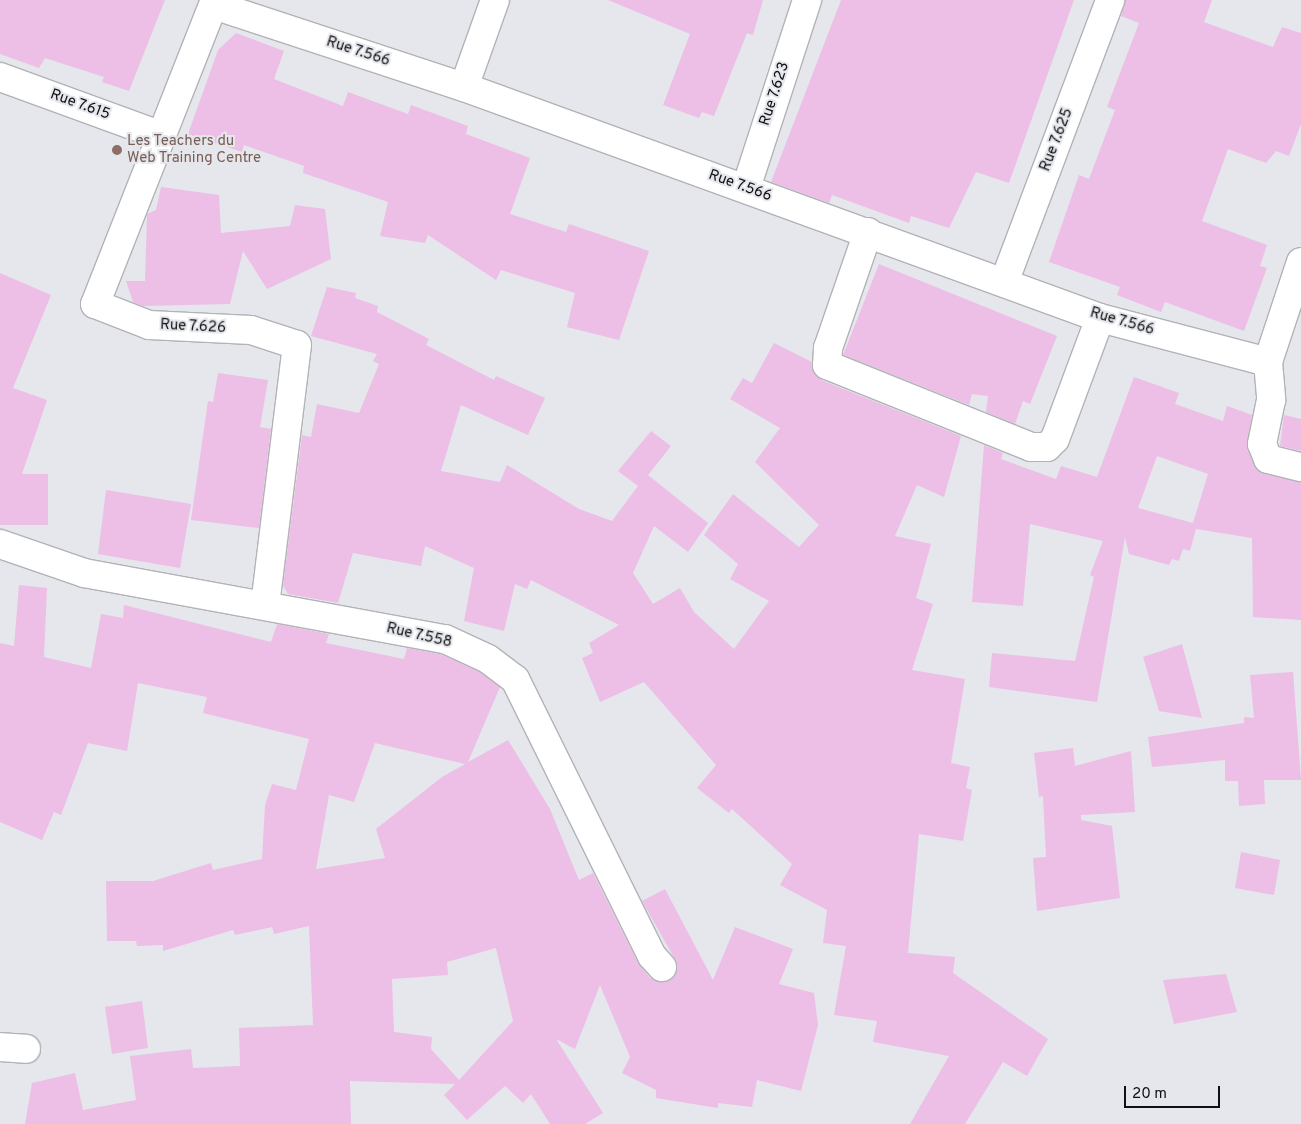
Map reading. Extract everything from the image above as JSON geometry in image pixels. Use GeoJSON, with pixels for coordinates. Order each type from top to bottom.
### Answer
{"type":"FeatureCollection","features":[{"type":"Feature","properties":{"kind":"street"},"geometry":{"type":"LineString","coordinates":[[464,87],[495,0]]}},
{"type":"Feature","properties":{"kind":"street","name":"Rue 7.623"},"geometry":{"type":"LineString","coordinates":[[746,188],[807,0]]}},
{"type":"Feature","properties":{"kind":"street","name":"Rue 7.625"},"geometry":{"type":"LineString","coordinates":[[1005,280],[1110,0]]}},
{"type":"Feature","properties":{"kind":"street","name":"Rue 7.566"},"geometry":{"type":"LineString","coordinates":[[215,2],[464,87],[1005,280],[1100,318],[1268,362]]}},
{"type":"Feature","properties":{"kind":"street","name":"Rue 7.626"},"geometry":{"type":"LineString","coordinates":[[215,2],[159,135],[95,304],[149,326],[251,330],[297,345],[265,604]]}},
{"type":"Feature","properties":{"kind":"street","name":"Rue 7.615"},"geometry":{"type":"LineString","coordinates":[[0,77],[159,135]]}},
{"type":"Feature","properties":{"kind":"street"},"geometry":{"type":"LineString","coordinates":[[868,232],[828,348],[827,365],[1031,447],[1047,447],[1055,439],[1100,318]]}},
{"type":"Feature","properties":{"kind":"street"},"geometry":{"type":"LineString","coordinates":[[1301,262],[1268,362],[1271,400],[1262,444],[1268,459],[1301,467]]}},
{"type":"Feature","properties":{"kind":"street","name":"Rue 7.558"},"geometry":{"type":"LineString","coordinates":[[0,544],[109,579],[265,604],[446,639],[488,659],[515,679],[652,956],[662,967]]}},
{"type":"Feature","properties":{"kind":"building"},"geometry":{"type":"Polygon","coordinates":[[[0,0],[165,0],[129,91],[102,82],[104,77],[45,58],[39,68],[0,54],[0,0]]]}},
{"type":"Feature","properties":{"kind":"building"},"geometry":{"type":"Polygon","coordinates":[[[608,0],[763,0],[753,35],[747,33],[714,116],[702,112],[699,118],[663,105],[690,34],[608,0]]]}},
{"type":"Feature","properties":{"kind":"building"},"geometry":{"type":"Polygon","coordinates":[[[841,0],[1074,0],[1009,183],[976,172],[949,228],[911,216],[909,223],[832,195],[829,203],[771,182],[841,0]]]}},
{"type":"Feature","properties":{"kind":"building"},"geometry":{"type":"Polygon","coordinates":[[[1125,0],[1212,0],[1204,22],[1273,47],[1282,27],[1301,33],[1301,124],[1289,156],[1276,151],[1266,163],[1228,149],[1202,221],[1267,245],[1260,266],[1267,268],[1244,331],[1165,302],[1161,312],[1117,295],[1120,287],[1049,262],[1079,175],[1089,179],[1115,110],[1107,107],[1139,23],[1121,16],[1125,0]]]}},
{"type":"Feature","properties":{"kind":"building"},"geometry":{"type":"Polygon","coordinates":[[[236,33],[284,51],[274,79],[343,106],[348,92],[408,114],[411,105],[468,126],[466,134],[530,158],[510,214],[566,232],[569,224],[649,251],[619,340],[567,327],[575,293],[501,270],[496,280],[428,235],[425,243],[380,236],[388,202],[303,173],[304,166],[244,145],[242,152],[188,134],[218,50],[236,33]]]}},
{"type":"Feature","properties":{"kind":"building"},"geometry":{"type":"Polygon","coordinates":[[[161,187],[219,195],[221,233],[290,226],[295,205],[325,209],[331,259],[267,289],[243,251],[230,304],[143,306],[133,302],[126,281],[145,281],[147,214],[156,210],[161,187]]]}},
{"type":"Feature","properties":{"kind":"building"},"geometry":{"type":"Polygon","coordinates":[[[879,264],[1057,336],[1030,404],[1023,401],[1015,424],[986,412],[988,396],[972,394],[969,405],[843,355],[879,264]]]}},
{"type":"Feature","properties":{"kind":"building"},"geometry":{"type":"Polygon","coordinates":[[[0,273],[51,295],[13,388],[47,400],[22,474],[48,474],[48,525],[0,525],[0,273]]]}},
{"type":"Feature","properties":{"kind":"building"},"geometry":{"type":"Polygon","coordinates":[[[327,287],[356,293],[355,298],[378,306],[377,312],[429,339],[426,345],[494,380],[496,376],[545,398],[528,435],[461,405],[441,471],[500,482],[507,465],[579,509],[612,521],[638,486],[618,471],[651,431],[671,446],[648,475],[708,523],[688,552],[654,526],[633,573],[653,604],[680,588],[694,612],[734,649],[769,601],[730,579],[738,564],[704,535],[733,494],[799,547],[819,525],[755,462],[780,428],[730,399],[743,378],[752,383],[774,343],[812,362],[821,380],[961,436],[944,497],[917,485],[895,536],[931,544],[916,598],[933,604],[912,670],[965,679],[951,763],[970,767],[966,788],[972,790],[963,841],[919,834],[908,953],[955,957],[953,973],[1048,1039],[1027,1076],[1003,1062],[965,1124],[910,1124],[949,1056],[873,1042],[877,1021],[834,1015],[846,946],[823,943],[827,910],[780,885],[792,864],[732,809],[729,813],[697,788],[716,765],[644,682],[600,702],[582,658],[593,653],[589,643],[619,625],[531,580],[527,589],[515,584],[504,631],[464,621],[474,568],[425,546],[421,566],[353,553],[338,603],[288,594],[283,585],[302,435],[311,437],[317,404],[359,413],[379,364],[373,361],[377,354],[311,336],[327,287]]]}},
{"type":"Feature","properties":{"kind":"building"},"geometry":{"type":"Polygon","coordinates":[[[218,373],[268,380],[260,427],[271,429],[259,528],[191,520],[208,401],[213,402],[218,373]]]}},
{"type":"Feature","properties":{"kind":"building"},"geometry":{"type":"Polygon","coordinates":[[[1134,377],[1179,393],[1175,404],[1223,421],[1227,406],[1252,415],[1247,449],[1257,470],[1301,482],[1301,620],[1253,617],[1252,538],[1196,529],[1190,551],[1183,549],[1179,561],[1172,559],[1169,565],[1129,554],[1125,537],[1097,702],[989,687],[992,653],[1075,661],[1094,577],[1090,575],[1103,541],[1030,524],[1023,606],[972,602],[984,445],[1003,453],[1001,459],[1056,479],[1061,466],[1097,477],[1134,377]],[[1157,456],[1138,508],[1193,523],[1208,474],[1157,456]]]}},
{"type":"Feature","properties":{"kind":"building"},"geometry":{"type":"Polygon","coordinates":[[[1284,415],[1301,419],[1301,451],[1280,446],[1284,415]]]}},
{"type":"Feature","properties":{"kind":"building"},"geometry":{"type":"Polygon","coordinates":[[[106,490],[191,504],[180,568],[98,554],[106,490]]]}},
{"type":"Feature","properties":{"kind":"building"},"geometry":{"type":"Polygon","coordinates":[[[19,585],[47,588],[44,657],[91,668],[101,614],[123,618],[124,605],[271,642],[277,624],[329,634],[326,643],[404,659],[407,648],[440,654],[480,672],[500,687],[468,762],[508,740],[550,809],[579,880],[593,873],[638,963],[650,978],[666,982],[677,971],[677,963],[642,901],[665,889],[713,980],[735,927],[793,949],[779,984],[814,993],[818,1025],[801,1091],[757,1080],[752,1107],[718,1103],[718,1108],[656,1098],[656,1090],[622,1073],[630,1057],[600,985],[575,1049],[556,1039],[603,1113],[585,1124],[550,1124],[531,1094],[523,1103],[505,1086],[467,1120],[444,1095],[455,1084],[350,1081],[351,1124],[25,1124],[32,1083],[75,1073],[83,1110],[136,1100],[130,1056],[191,1049],[193,1068],[240,1066],[239,1028],[313,1025],[309,926],[274,934],[272,927],[235,935],[233,930],[163,951],[163,945],[137,946],[136,941],[107,941],[106,881],[153,881],[211,863],[213,870],[262,859],[265,805],[272,784],[296,790],[309,739],[203,713],[207,697],[138,683],[127,751],[88,743],[61,815],[54,812],[42,840],[0,822],[0,643],[14,646],[19,585]],[[375,743],[354,802],[329,795],[316,869],[385,858],[376,829],[442,777],[465,764],[375,743]],[[496,948],[447,962],[448,975],[392,979],[394,1032],[432,1037],[431,1049],[459,1080],[513,1021],[496,948]]]}},
{"type":"Feature","properties":{"kind":"building"},"geometry":{"type":"Polygon","coordinates":[[[1182,644],[1202,718],[1159,711],[1143,657],[1182,644]]]}},
{"type":"Feature","properties":{"kind":"building"},"geometry":{"type":"Polygon","coordinates":[[[1293,672],[1301,780],[1264,780],[1265,804],[1239,806],[1238,781],[1225,781],[1225,760],[1152,767],[1148,737],[1244,723],[1244,717],[1254,718],[1250,675],[1293,672]]]}},
{"type":"Feature","properties":{"kind":"building"},"geometry":{"type":"Polygon","coordinates":[[[1073,748],[1075,766],[1131,751],[1135,812],[1081,815],[1081,820],[1112,826],[1120,898],[1037,911],[1033,858],[1046,857],[1043,796],[1039,797],[1034,753],[1073,748]]]}},
{"type":"Feature","properties":{"kind":"building"},"geometry":{"type":"Polygon","coordinates":[[[1241,852],[1280,860],[1274,895],[1235,888],[1241,852]]]}},
{"type":"Feature","properties":{"kind":"building"},"geometry":{"type":"Polygon","coordinates":[[[1226,974],[1237,1012],[1174,1024],[1163,980],[1226,974]]]}},
{"type":"Feature","properties":{"kind":"building"},"geometry":{"type":"Polygon","coordinates":[[[142,1001],[148,1048],[112,1054],[105,1007],[142,1001]]]}},
{"type":"Feature","properties":{"kind":"place","name":"Les Teachers du Web Training Centre"},"geometry":{"type":"Point","coordinates":[117,150]}}]}
